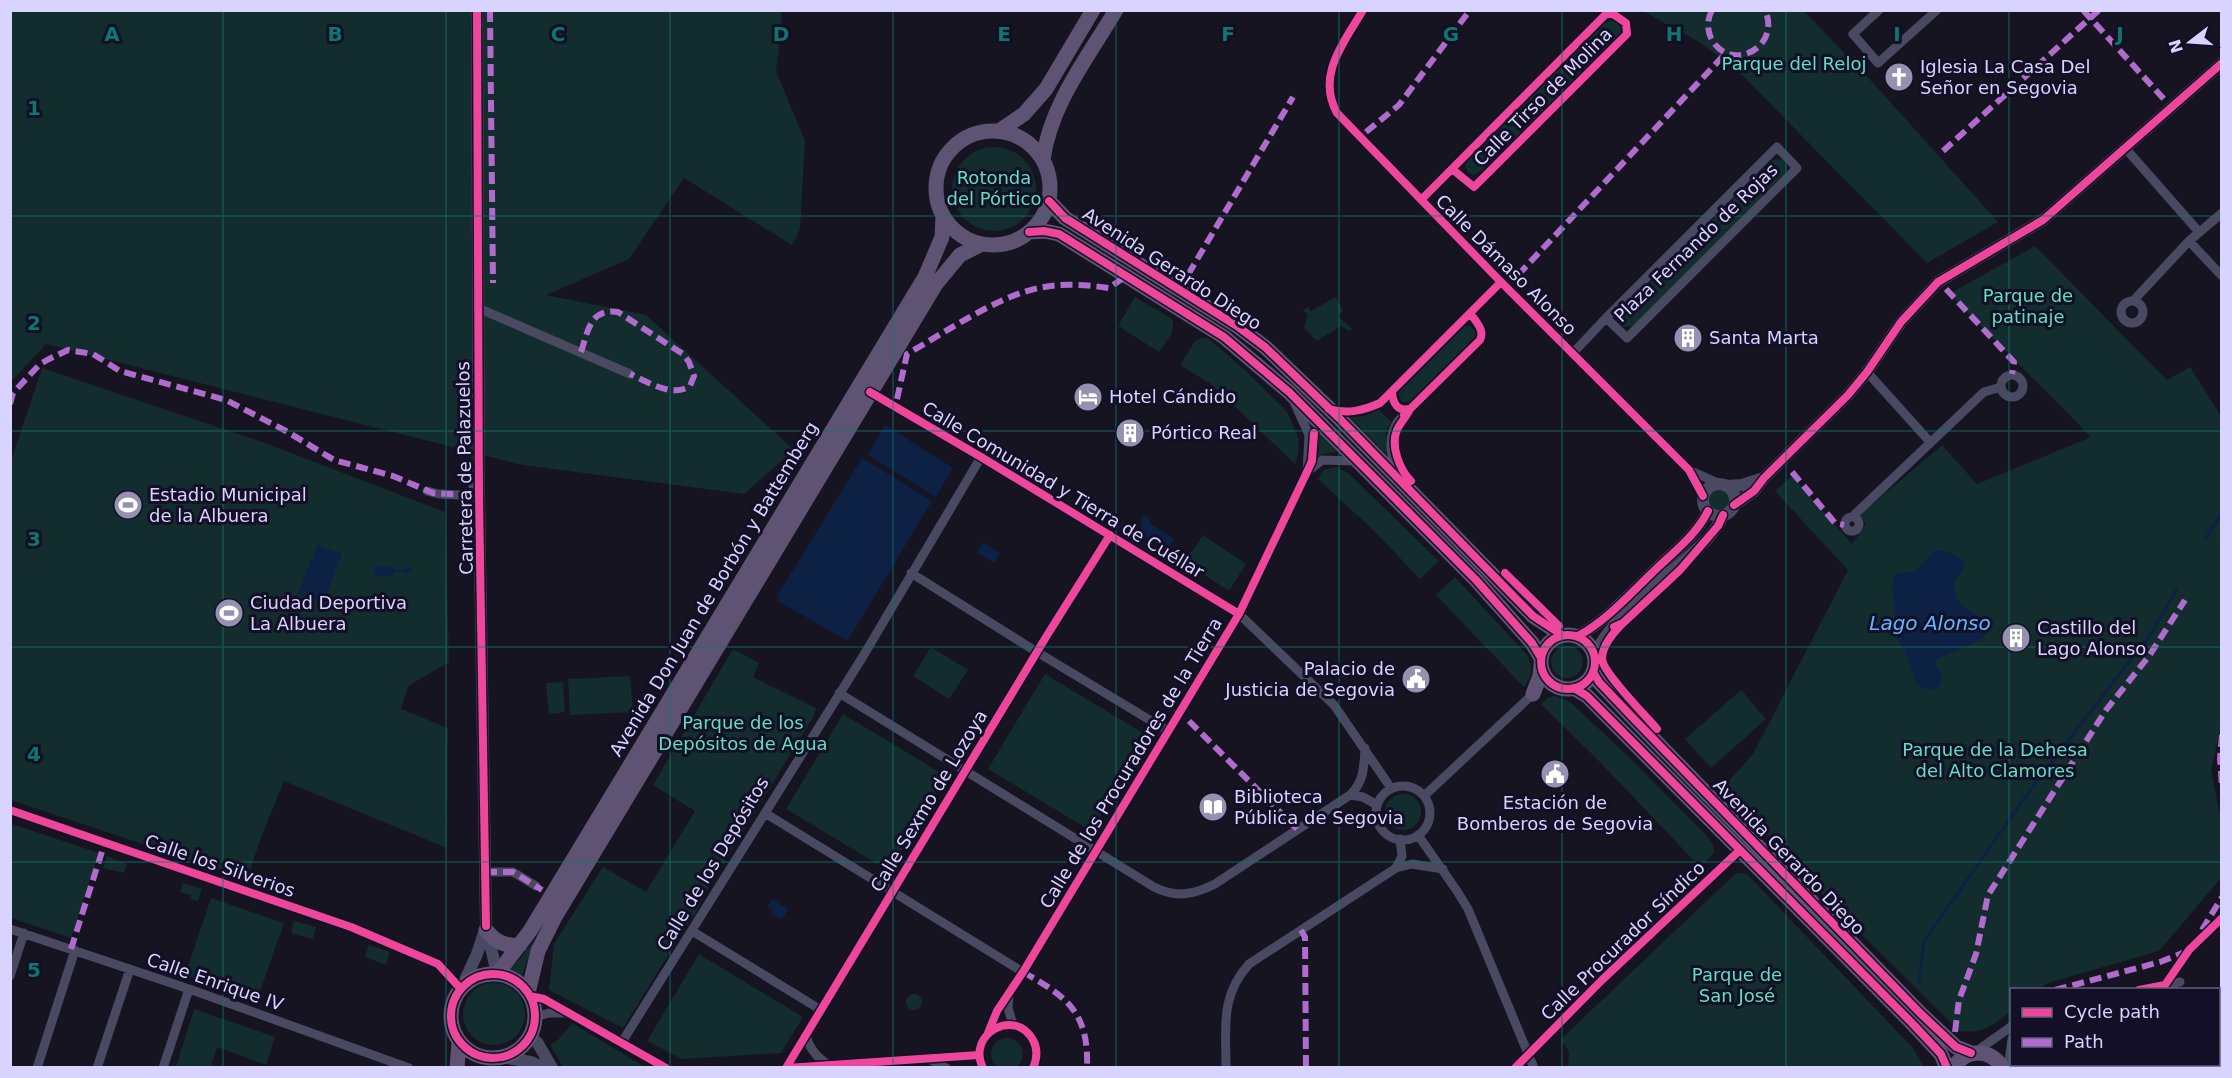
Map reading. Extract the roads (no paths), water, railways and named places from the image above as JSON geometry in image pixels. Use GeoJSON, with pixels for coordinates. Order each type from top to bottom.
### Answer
{"type":"FeatureCollection","features":[{"type":"Feature","properties":{"kind":"main road"},"geometry":{"type":"LineString","coordinates":[[999,131],[1024,114],[1046,89],[1093,10]]}},
{"type":"Feature","properties":{"kind":"main road"},"geometry":{"type":"LineString","coordinates":[[1043,160],[1045,142],[1054,118],[1116,10]]}},
{"type":"Feature","properties":{"kind":"main road"},"geometry":{"type":"LineString","coordinates":[[987,131],[999,131],[1024,140],[1043,160],[1050,180],[1049,201],[1042,218],[1029,232],[1007,243],[982,244],[959,233],[944,215],[939,203],[937,179],[946,156],[964,139],[987,131]]}},
{"type":"Feature","properties":{"kind":"main road","name":"Avenida Gerardo Diego"},"geometry":{"type":"LineString","coordinates":[[1049,201],[1065,218],[1256,340],[1329,409],[1533,616],[1562,635]]}},
{"type":"Feature","properties":{"kind":"main road","name":"Avenida Don Juan de Borbón y Battemberg"},"geometry":{"type":"LineString","coordinates":[[497,974],[520,945],[663,714],[925,277],[942,237],[944,215]]}},
{"type":"Feature","properties":{"kind":"main road","name":"Avenida Gerardo Diego"},"geometry":{"type":"LineString","coordinates":[[1029,232],[1044,231],[1059,234],[1224,337],[1289,392],[1476,580],[1532,643],[1541,662]]}},
{"type":"Feature","properties":{"kind":"main road","name":"Avenida Don Juan de Borbón y Battemberg"},"geometry":{"type":"LineString","coordinates":[[529,994],[537,951],[555,917],[870,392],[946,269],[960,255],[982,244]]}},
{"type":"Feature","properties":{"kind":"main road"},"geometry":{"type":"LineString","coordinates":[[1562,635],[1578,636],[1588,644],[1594,655],[1593,672],[1587,681],[1567,688],[1533,694],[1548,643],[1562,635]]}},
{"type":"Feature","properties":{"kind":"main road"},"geometry":{"type":"LineString","coordinates":[[1541,662],[1548,680],[1567,688]]}},
{"type":"Feature","properties":{"kind":"main road","name":"Avenida Gerardo Diego"},"geometry":{"type":"LineString","coordinates":[[1593,672],[1599,682],[1635,720],[1920,1013],[1956,1047],[1973,1053],[1990,1055],[2006,1068]]}},
{"type":"Feature","properties":{"kind":"main road","name":"Avenida Gerardo Diego"},"geometry":{"type":"LineString","coordinates":[[1567,688],[1587,696],[1911,1022],[1941,1054],[1947,1068]]}},
{"type":"Feature","properties":{"kind":"main road"},"geometry":{"type":"LineString","coordinates":[[486,928],[496,941],[506,945],[520,945]]}},
{"type":"Feature","properties":{"kind":"main road"},"geometry":{"type":"LineString","coordinates":[[457,1068],[459,1042],[452,1026],[451,1015],[453,1004],[461,989],[477,977],[497,974],[514,980],[529,994],[535,1017],[529,1037],[517,1051],[494,1061],[475,1054],[459,1042]]}},
{"type":"Feature","properties":{"kind":"main road"},"geometry":{"type":"LineString","coordinates":[[1953,1068],[1961,1058],[1973,1053]]}},
{"type":"Feature","properties":{"kind":"street","name":"Carretera de Palazuelos"},"geometry":{"type":"LineString","coordinates":[[477,10],[479,461],[476,496],[486,928],[497,974]]}},
{"type":"Feature","properties":{"kind":"street","name":"Calle Dámaso Alonso"},"geometry":{"type":"LineString","coordinates":[[1363,10],[1330,70],[1329,85],[1333,105],[1341,119],[1689,470],[1703,496]]}},
{"type":"Feature","properties":{"kind":"street"},"geometry":{"type":"LineString","coordinates":[[1879,10],[1853,34],[1878,63],[1937,10]]}},
{"type":"Feature","properties":{"kind":"street","name":"Calle Tirso de Molina"},"geometry":{"type":"LineString","coordinates":[[1421,200],[1606,14],[1613,14],[1626,23],[1627,34],[1474,187],[1452,170]]}},
{"type":"Feature","properties":{"kind":"street"},"geometry":{"type":"LineString","coordinates":[[1764,478],[1742,485],[1708,488],[1703,496],[1705,507],[1717,516],[1723,515],[1754,491],[1764,478],[1848,395],[1867,372],[1901,322],[1938,282],[2043,220],[2222,63]]}},
{"type":"Feature","properties":{"kind":"street","name":"Plaza Fernando de Rojas"},"geometry":{"type":"LineString","coordinates":[[1573,353],[1606,318],[1777,147],[1797,168],[1627,338],[1606,318]]}},
{"type":"Feature","properties":{"kind":"street"},"geometry":{"type":"LineString","coordinates":[[2126,149],[2199,232]]}},
{"type":"Feature","properties":{"kind":"street"},"geometry":{"type":"LineString","coordinates":[[2133,301],[2189,241],[2222,213]]}},
{"type":"Feature","properties":{"kind":"street"},"geometry":{"type":"LineString","coordinates":[[2189,241],[2222,276]]}},
{"type":"Feature","properties":{"kind":"street"},"geometry":{"type":"LineString","coordinates":[[1329,409],[1343,412],[1361,411],[1380,403],[1501,282]]}},
{"type":"Feature","properties":{"kind":"street"},"geometry":{"type":"LineString","coordinates":[[478,308],[630,374]]}},
{"type":"Feature","properties":{"kind":"street"},"geometry":{"type":"LineString","coordinates":[[1397,477],[1391,449],[1391,434],[1398,421],[1480,340],[1483,335],[1482,330],[1470,313]]}},
{"type":"Feature","properties":{"kind":"street"},"geometry":{"type":"LineString","coordinates":[[1867,372],[1930,442]]}},
{"type":"Feature","properties":{"kind":"street"},"geometry":{"type":"LineString","coordinates":[[1852,517],[1984,392],[2001,387]]}},
{"type":"Feature","properties":{"kind":"street","name":"Calle Comunidad y Tierra de Cuéllar"},"geometry":{"type":"LineString","coordinates":[[870,392],[1239,614],[1334,705],[1391,788]]}},
{"type":"Feature","properties":{"kind":"street"},"geometry":{"type":"LineString","coordinates":[[1289,392],[1309,435],[1307,472]]}},
{"type":"Feature","properties":{"kind":"street"},"geometry":{"type":"LineString","coordinates":[[1392,392],[1397,407],[1410,409]]}},
{"type":"Feature","properties":{"kind":"street","name":"Calle de los Depósitos"},"geometry":{"type":"LineString","coordinates":[[622,1042],[839,693],[981,457]]}},
{"type":"Feature","properties":{"kind":"street"},"geometry":{"type":"LineString","coordinates":[[1307,472],[1322,460],[1358,461]]}},
{"type":"Feature","properties":{"kind":"street","name":"Calle Dámaso Alonso"},"geometry":{"type":"LineString","coordinates":[[1689,470],[1723,485]]}},
{"type":"Feature","properties":{"kind":"street","name":"Calle de los Procuradores de la Tierra"},"geometry":{"type":"LineString","coordinates":[[979,1055],[980,1047],[992,1020],[1239,614],[1307,472]]}},
{"type":"Feature","properties":{"kind":"street"},"geometry":{"type":"LineString","coordinates":[[1723,485],[1734,495],[1734,505]]}},
{"type":"Feature","properties":{"kind":"street"},"geometry":{"type":"LineString","coordinates":[[427,491],[476,496]]}},
{"type":"Feature","properties":{"kind":"street"},"geometry":{"type":"LineString","coordinates":[[1578,636],[1604,618],[1686,540],[1702,523],[1708,511]]}},
{"type":"Feature","properties":{"kind":"street"},"geometry":{"type":"LineString","coordinates":[[1594,655],[1618,622],[1696,550],[1718,526],[1723,515]]}},
{"type":"Feature","properties":{"kind":"street","name":"Calle Sexmo de Lozoya"},"geometry":{"type":"LineString","coordinates":[[787,1068],[892,891],[1110,535]]}},
{"type":"Feature","properties":{"kind":"street"},"geometry":{"type":"LineString","coordinates":[[911,573],[1168,731]]}},
{"type":"Feature","properties":{"kind":"street"},"geometry":{"type":"LineString","coordinates":[[839,693],[1095,852],[1162,891],[1178,895],[1189,894],[1215,884],[1350,795],[1362,777],[1365,748]]}},
{"type":"Feature","properties":{"kind":"street"},"geometry":{"type":"LineString","coordinates":[[1424,796],[1533,694]]}},
{"type":"Feature","properties":{"kind":"street"},"geometry":{"type":"LineString","coordinates":[[1406,786],[1419,791],[1424,796],[1430,809],[1429,817],[1427,824],[1418,835],[1400,839],[1386,833],[1380,827],[1376,813],[1377,805],[1385,792],[1391,788],[1406,786]]}},
{"type":"Feature","properties":{"kind":"street"},"geometry":{"type":"LineString","coordinates":[[1350,795],[1363,797],[1377,805]]}},
{"type":"Feature","properties":{"kind":"street","name":"Calle los Silverios"},"geometry":{"type":"LineString","coordinates":[[10,810],[351,927],[433,961],[442,967],[461,989]]}},
{"type":"Feature","properties":{"kind":"street"},"geometry":{"type":"LineString","coordinates":[[765,813],[1023,972]]}},
{"type":"Feature","properties":{"kind":"street"},"geometry":{"type":"LineString","coordinates":[[1418,835],[1468,909],[1534,1068]]}},
{"type":"Feature","properties":{"kind":"street"},"geometry":{"type":"LineString","coordinates":[[1396,867],[1401,856],[1400,839]]}},
{"type":"Feature","properties":{"kind":"street","name":"Calle Procurador Síndico"},"geometry":{"type":"LineString","coordinates":[[1515,1068],[1527,1053],[1739,851]]}},
{"type":"Feature","properties":{"kind":"street"},"geometry":{"type":"LineString","coordinates":[[1226,1068],[1227,1012],[1230,992],[1237,977],[1250,964],[1396,867],[1412,864],[1443,869]]}},
{"type":"Feature","properties":{"kind":"street"},"geometry":{"type":"LineString","coordinates":[[485,872],[513,872],[536,886]]}},
{"type":"Feature","properties":{"kind":"street"},"geometry":{"type":"LineString","coordinates":[[461,989],[486,928]]}},
{"type":"Feature","properties":{"kind":"street","name":"Calle Enrique IV"},"geometry":{"type":"LineString","coordinates":[[10,929],[189,989],[409,1068]]}},
{"type":"Feature","properties":{"kind":"street"},"geometry":{"type":"LineString","coordinates":[[692,931],[821,1010]]}},
{"type":"Feature","properties":{"kind":"street"},"geometry":{"type":"LineString","coordinates":[[10,976],[24,933]]}},
{"type":"Feature","properties":{"kind":"street"},"geometry":{"type":"LineString","coordinates":[[38,1068],[75,951]]}},
{"type":"Feature","properties":{"kind":"street"},"geometry":{"type":"LineString","coordinates":[[97,1068],[130,969]]}},
{"type":"Feature","properties":{"kind":"street"},"geometry":{"type":"LineString","coordinates":[[2149,988],[2180,982]]}},
{"type":"Feature","properties":{"kind":"street"},"geometry":{"type":"LineString","coordinates":[[163,1068],[189,989]]}},
{"type":"Feature","properties":{"kind":"street"},"geometry":{"type":"LineString","coordinates":[[529,994],[572,1014],[666,1068]]}},
{"type":"Feature","properties":{"kind":"street"},"geometry":{"type":"LineString","coordinates":[[1009,994],[1008,1008],[1013,1025]]}},
{"type":"Feature","properties":{"kind":"street"},"geometry":{"type":"LineString","coordinates":[[535,1017],[549,1013],[572,1014]]}},
{"type":"Feature","properties":{"kind":"street"},"geometry":{"type":"LineString","coordinates":[[988,1033],[1001,1025],[1022,1028],[1035,1044],[1037,1053],[1035,1066]]}},
{"type":"Feature","properties":{"kind":"street"},"geometry":{"type":"LineString","coordinates":[[1973,1053],[2010,1027]]}},
{"type":"Feature","properties":{"kind":"street"},"geometry":{"type":"LineString","coordinates":[[806,1034],[807,1041],[814,1052],[827,1064]]}},
{"type":"Feature","properties":{"kind":"street"},"geometry":{"type":"LineString","coordinates":[[529,1037],[537,1042],[552,1068]]}},
{"type":"Feature","properties":{"kind":"street"},"geometry":{"type":"LineString","coordinates":[[2006,1068],[2010,1049]]}},
{"type":"Feature","properties":{"kind":"street"},"geometry":{"type":"LineString","coordinates":[[787,1068],[979,1055],[983,1068]]}},
{"type":"Feature","properties":{"kind":"street"},"geometry":{"type":"LineString","coordinates":[[925,1059],[937,1062],[946,1068]]}},
{"type":"Feature","properties":{"kind":"street"},"geometry":{"type":"LineString","coordinates":[[494,1061],[531,1062],[544,1068]]}},
{"type":"Feature","properties":{"kind":"water"},"geometry":{"type":"Polygon","coordinates":[[[885,425],[953,468],[936,497],[868,455],[885,425]]]}},
{"type":"Feature","properties":{"kind":"water"},"geometry":{"type":"Polygon","coordinates":[[[862,458],[932,501],[849,639],[846,640],[778,601],[777,596],[862,458]]]}},
{"type":"Feature","properties":{"kind":"water"},"geometry":{"type":"Polygon","coordinates":[[[1148,516],[1151,524],[1174,539],[1168,550],[1138,533],[1142,525],[1141,518],[1148,516]]]}},
{"type":"Feature","properties":{"kind":"water"},"geometry":{"type":"Polygon","coordinates":[[[983,542],[1000,553],[994,563],[977,552],[983,542]]]}},
{"type":"Feature","properties":{"kind":"water"},"geometry":{"type":"Polygon","coordinates":[[[317,545],[342,554],[323,604],[298,594],[317,545]]]}},
{"type":"Feature","properties":{"kind":"water","name":"Lago Alonso"},"geometry":{"type":"Polygon","coordinates":[[[1935,550],[1951,553],[1964,562],[1965,567],[1954,582],[1956,598],[1964,607],[1987,623],[1987,629],[1980,640],[1935,660],[1941,680],[1940,686],[1932,690],[1925,689],[1916,682],[1894,633],[1895,608],[1892,586],[1896,574],[1917,569],[1935,550]]]}},
{"type":"Feature","properties":{"kind":"water"},"geometry":{"type":"Polygon","coordinates":[[[374,566],[393,566],[394,570],[408,566],[412,569],[408,574],[394,572],[393,575],[374,576],[374,566]]]}},
{"type":"Feature","properties":{"kind":"water"},"geometry":{"type":"Polygon","coordinates":[[[772,899],[788,909],[782,920],[771,914],[773,910],[767,907],[772,899]]]}},
{"type":"Feature","properties":{"kind":"waterway"},"geometry":{"type":"LineString","coordinates":[[2205,540],[2222,512]]}},
{"type":"Feature","properties":{"kind":"waterway"},"geometry":{"type":"LineString","coordinates":[[1919,982],[1924,941],[2031,789],[2152,632],[2177,589]]}},
{"type":"Feature","properties":{"kind":"place","name":"Iglesia La Casa Del Señor en Segovia"},"geometry":{"type":"Point","coordinates":[1899,77]}},
{"type":"Feature","properties":{"kind":"place","name":"Santa Marta"},"geometry":{"type":"Point","coordinates":[1688,338]}},
{"type":"Feature","properties":{"kind":"place","name":"Hotel Cándido"},"geometry":{"type":"Point","coordinates":[1088,397]}},
{"type":"Feature","properties":{"kind":"place","name":"Pórtico Real"},"geometry":{"type":"Point","coordinates":[1130,433]}},
{"type":"Feature","properties":{"kind":"place","name":"Estadio Municipal de la Albuera"},"geometry":{"type":"Point","coordinates":[128,505]}},
{"type":"Feature","properties":{"kind":"place","name":"Ciudad Deportiva La Albuera"},"geometry":{"type":"Point","coordinates":[229,613]}},
{"type":"Feature","properties":{"kind":"place","name":"Castillo del Lago Alonso"},"geometry":{"type":"Point","coordinates":[2016,638]}},
{"type":"Feature","properties":{"kind":"place","name":"Palacio de Justicia de Segovia"},"geometry":{"type":"Point","coordinates":[1416,679]}},
{"type":"Feature","properties":{"kind":"place","name":"Estación de Bomberos de Segovia"},"geometry":{"type":"Point","coordinates":[1555,774]}},
{"type":"Feature","properties":{"kind":"place","name":"Biblioteca Pública de Segovia"},"geometry":{"type":"Point","coordinates":[1213,807]}},
{"type":"Feature","properties":{"kind":"park label","name":"Parque del Reloj"},"geometry":{"type":"Point","coordinates":[1794,64]}},
{"type":"Feature","properties":{"kind":"park label","name":"Rotonda del Pórtico"},"geometry":{"type":"Point","coordinates":[994,188]}},
{"type":"Feature","properties":{"kind":"park label","name":"Parque de patinaje"},"geometry":{"type":"Point","coordinates":[2028,306]}},
{"type":"Feature","properties":{"kind":"park label","name":"Parque de los Depósitos de Agua"},"geometry":{"type":"Point","coordinates":[743,733]}},
{"type":"Feature","properties":{"kind":"park label","name":"Parque de la Dehesa del Alto Clamores"},"geometry":{"type":"Point","coordinates":[1995,760]}},
{"type":"Feature","properties":{"kind":"park label","name":"Parque de San José"},"geometry":{"type":"Point","coordinates":[1737,985]}}]}
